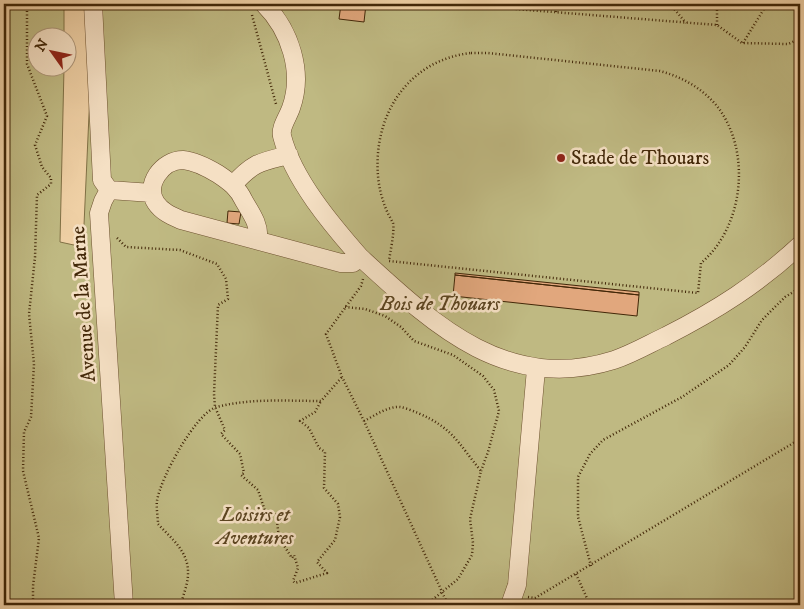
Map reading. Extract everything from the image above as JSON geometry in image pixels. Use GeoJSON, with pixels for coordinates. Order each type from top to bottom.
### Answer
{"type":"FeatureCollection","features":[{"type":"Feature","properties":{"kind":"street"},"geometry":{"type":"LineString","coordinates":[[93,4],[102,180],[109,190],[152,193]]}},
{"type":"Feature","properties":{"kind":"street"},"geometry":{"type":"LineString","coordinates":[[258,9],[276,16],[287,35],[293,55],[295,95],[281,134],[298,174],[330,221],[360,257],[407,300],[456,338],[518,365],[554,370],[582,368],[615,360],[634,352],[706,316],[754,285],[776,268],[800,245]]}},
{"type":"Feature","properties":{"kind":"street"},"geometry":{"type":"LineString","coordinates":[[234,185],[248,169],[257,164],[289,155]]}},
{"type":"Feature","properties":{"kind":"street"},"geometry":{"type":"LineString","coordinates":[[258,239],[257,224],[240,192],[234,185],[206,167],[183,160],[172,162],[162,167],[153,183],[152,193],[155,202],[169,215],[181,220],[258,239],[341,263],[353,263],[360,257]]}},
{"type":"Feature","properties":{"kind":"street","name":"Avenue de la Marne"},"geometry":{"type":"LineString","coordinates":[[109,190],[99,213],[124,605]]}},
{"type":"Feature","properties":{"kind":"street"},"geometry":{"type":"LineString","coordinates":[[512,600],[518,585],[536,369]]}},
{"type":"Feature","properties":{"kind":"path"},"geometry":{"type":"LineString","coordinates":[[27,4],[27,64],[47,116],[35,145],[42,166],[51,178],[51,184],[37,195],[35,257],[29,314],[34,364],[31,418],[24,432],[23,470],[39,538],[33,586],[33,605]]}},
{"type":"Feature","properties":{"kind":"path"},"geometry":{"type":"LineString","coordinates":[[452,4],[717,25],[742,43],[788,44],[800,39]]}},
{"type":"Feature","properties":{"kind":"path"},"geometry":{"type":"LineString","coordinates":[[556,12],[557,4]]}},
{"type":"Feature","properties":{"kind":"path"},"geometry":{"type":"LineString","coordinates":[[670,4],[686,23]]}},
{"type":"Feature","properties":{"kind":"path"},"geometry":{"type":"LineString","coordinates":[[717,4],[717,25]]}},
{"type":"Feature","properties":{"kind":"path"},"geometry":{"type":"LineString","coordinates":[[742,43],[767,4]]}},
{"type":"Feature","properties":{"kind":"path"},"geometry":{"type":"LineString","coordinates":[[258,9],[279,118],[286,121]]}},
{"type":"Feature","properties":{"kind":"path"},"geometry":{"type":"LineString","coordinates":[[488,53],[668,73],[691,83],[710,99],[725,119],[734,142],[738,176],[734,205],[721,240],[701,263],[698,293],[389,261],[393,224],[382,197],[378,174],[378,151],[386,117],[395,99],[411,80],[431,64],[454,55],[488,53]]}},
{"type":"Feature","properties":{"kind":"path"},"geometry":{"type":"LineString","coordinates":[[101,237],[116,238],[126,247],[180,250],[216,264],[226,279],[228,298],[218,304],[214,394],[215,407],[225,430],[221,434],[240,454],[244,473],[242,475],[258,490],[265,511],[276,513],[278,538],[292,558],[294,556],[298,568],[293,580],[296,583],[327,574],[317,562],[335,540],[340,517],[338,504],[324,488],[324,452],[319,448],[309,428],[300,421],[315,412],[320,401],[342,377]]}},
{"type":"Feature","properties":{"kind":"path"},"geometry":{"type":"LineString","coordinates":[[360,257],[365,274],[361,286],[326,334],[342,377],[448,605]]}},
{"type":"Feature","properties":{"kind":"path"},"geometry":{"type":"LineString","coordinates":[[590,566],[578,517],[578,478],[590,454],[603,440],[682,397],[729,365],[745,347],[762,320],[785,297],[800,288]]}},
{"type":"Feature","properties":{"kind":"path"},"geometry":{"type":"LineString","coordinates":[[346,307],[365,309],[385,316],[401,327],[414,341],[453,354],[483,376],[494,390],[499,411],[481,471],[470,519],[473,543],[472,555],[458,579],[426,605]]}},
{"type":"Feature","properties":{"kind":"path"},"geometry":{"type":"LineString","coordinates":[[181,605],[188,575],[186,557],[177,544],[158,524],[157,502],[164,478],[192,428],[215,407],[261,401],[320,401]]}},
{"type":"Feature","properties":{"kind":"path"},"geometry":{"type":"LineString","coordinates":[[364,421],[383,410],[399,407],[415,412],[433,420],[449,431],[481,471]]}},
{"type":"Feature","properties":{"kind":"path"},"geometry":{"type":"LineString","coordinates":[[512,600],[535,598],[800,439]]}},
{"type":"Feature","properties":{"kind":"path"},"geometry":{"type":"LineString","coordinates":[[576,574],[590,605]]}},
{"type":"Feature","properties":{"kind":"green space","name":"Bois de Thouars"},"geometry":{"type":"Polygon","coordinates":[[[4,4],[64,4],[64,28],[28,28],[28,78],[64,78],[60,242],[83,247],[94,4],[800,4],[800,605],[4,605],[4,4]]]}},
{"type":"Feature","properties":{"kind":"building"},"geometry":{"type":"Polygon","coordinates":[[[341,4],[366,4],[364,22],[339,19],[341,4]]]}},
{"type":"Feature","properties":{"kind":"building"},"geometry":{"type":"Polygon","coordinates":[[[228,211],[241,212],[239,224],[227,223],[228,211]]]}},
{"type":"Feature","properties":{"kind":"building"},"geometry":{"type":"Polygon","coordinates":[[[455,273],[639,292],[639,295],[455,275],[455,273]]]}},
{"type":"Feature","properties":{"kind":"building"},"geometry":{"type":"Polygon","coordinates":[[[455,275],[639,295],[637,316],[453,296],[455,275]]]}},
{"type":"Feature","properties":{"kind":"place","name":"Stade de Thouars"},"geometry":{"type":"Point","coordinates":[561,158]}},
{"type":"Feature","properties":{"kind":"park label","name":"Loisirs et Aventures"},"geometry":{"type":"Point","coordinates":[255,526]}}]}
